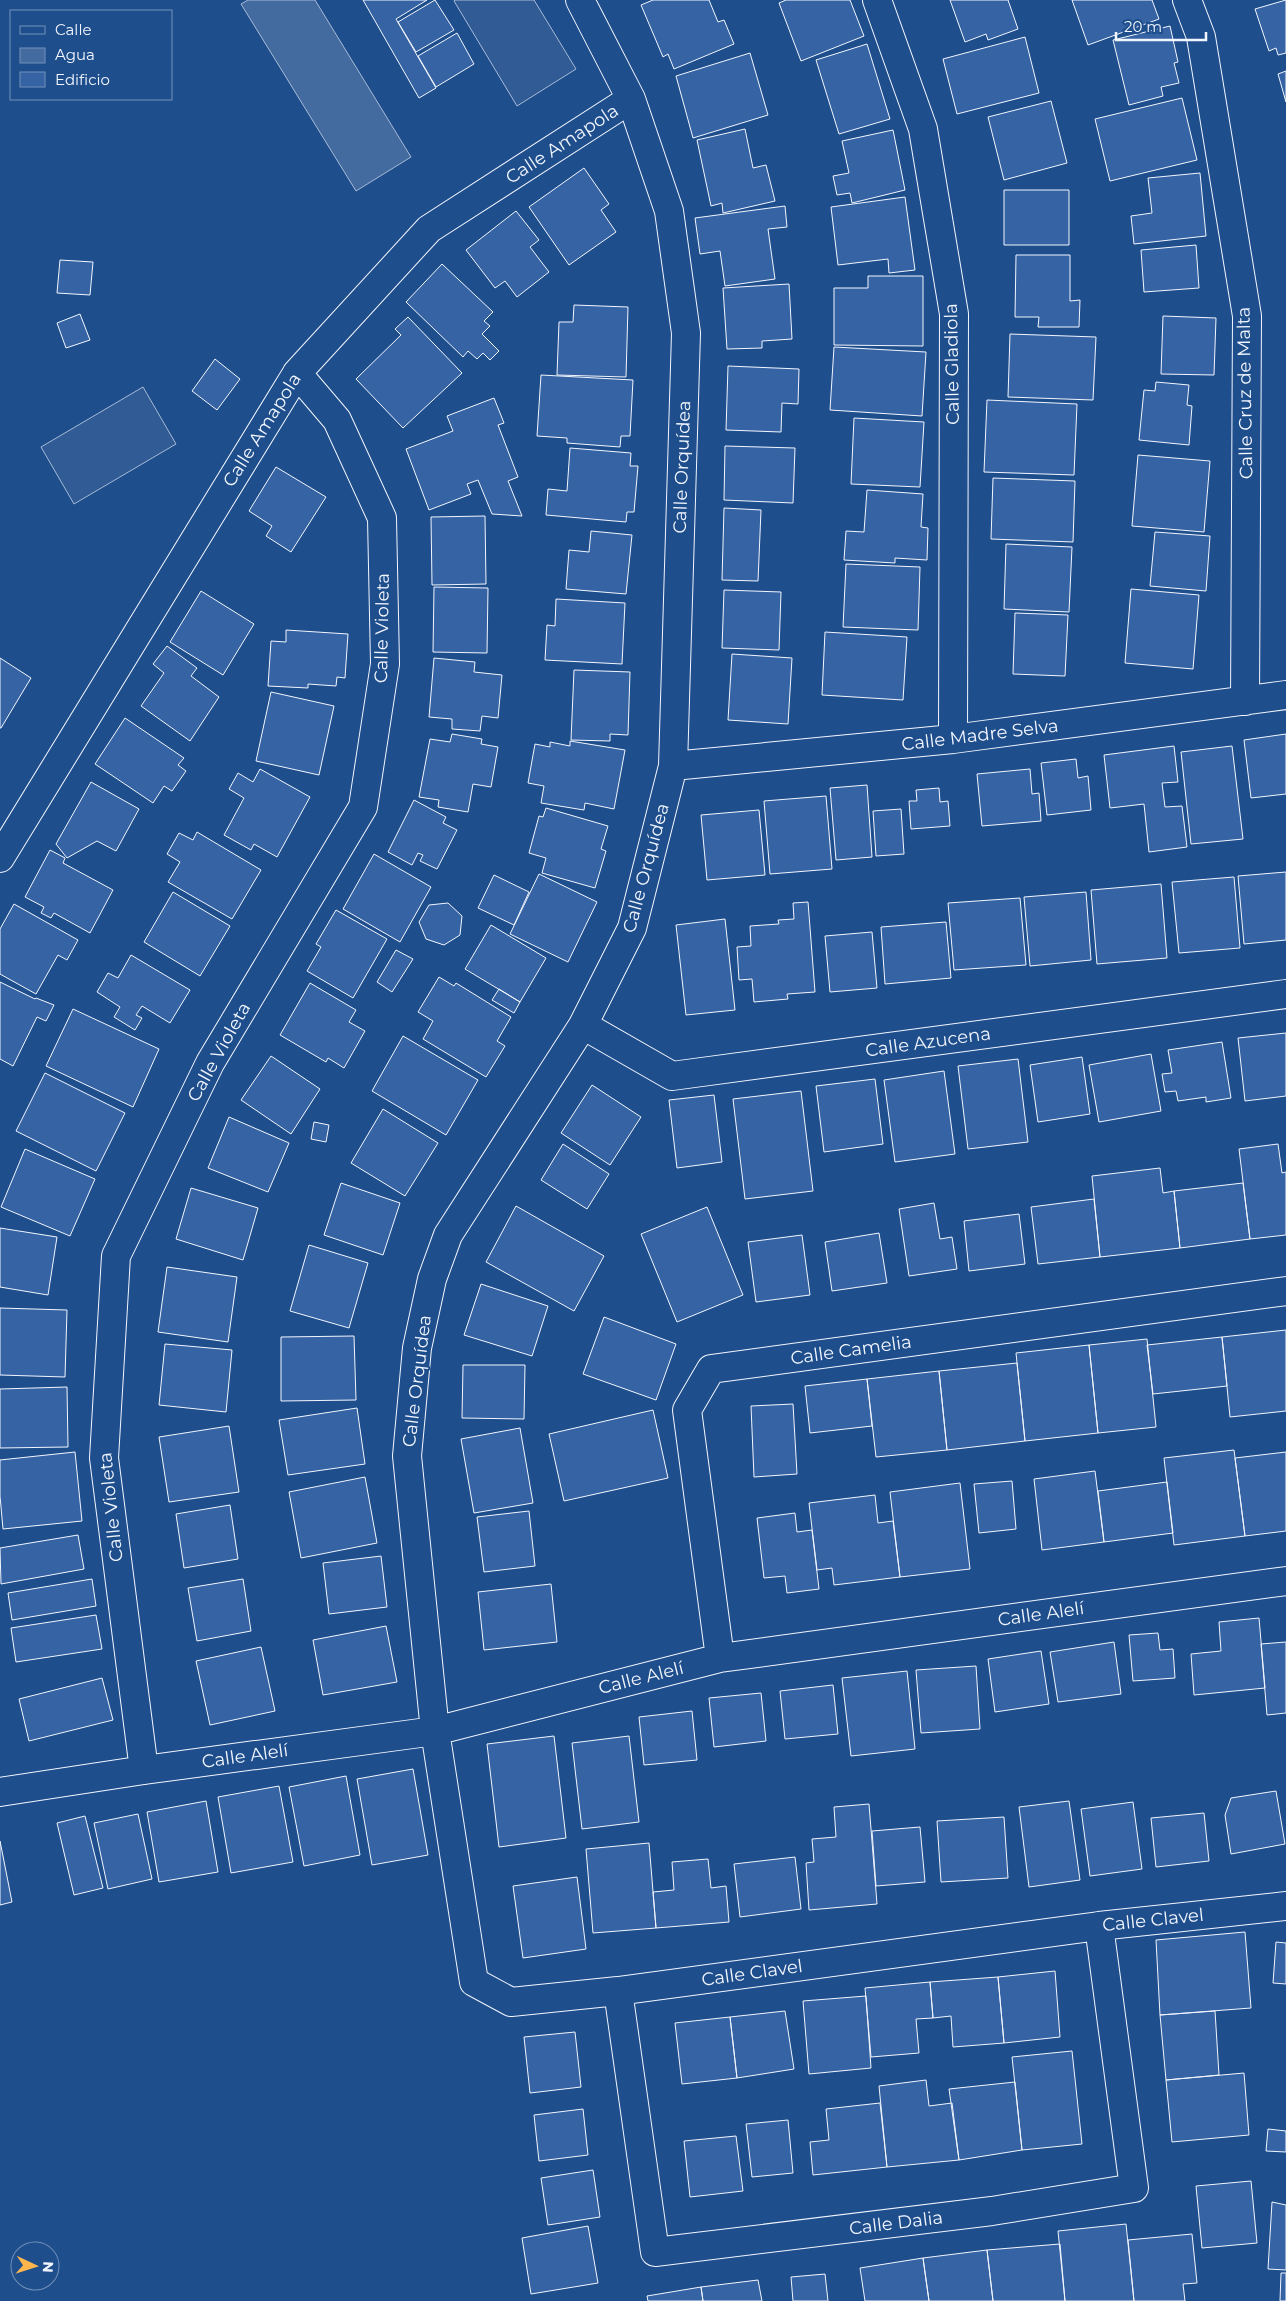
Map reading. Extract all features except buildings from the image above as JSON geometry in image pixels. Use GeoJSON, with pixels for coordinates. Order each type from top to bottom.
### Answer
{"type":"FeatureCollection","features":[{"type":"Feature","properties":{"kind":"street","name":"Calle Orquídea"},"geometry":{"type":"LineString","coordinates":[[435,1731],[407,1456],[417,1348],[432,1279],[448,1236],[583,1025],[632,928],[673,766],[686,333],[669,211],[631,99],[580,0]]}},
{"type":"Feature","properties":{"kind":"street","name":"Calle Gladiola"},"geometry":{"type":"LineString","coordinates":[[877,0],[923,129],[954,314],[953,739]]}},
{"type":"Feature","properties":{"kind":"street","name":"Calle Cruz de Malta"},"geometry":{"type":"LineString","coordinates":[[1187,0],[1201,37],[1247,316],[1245,701]]}},
{"type":"Feature","properties":{"kind":"street","name":"Calle Amapola"},"geometry":{"type":"LineString","coordinates":[[0,858],[297,373],[429,229],[631,99]]}},
{"type":"Feature","properties":{"kind":"street","name":"Calle Violeta"},"geometry":{"type":"LineString","coordinates":[[144,1770],[104,1458],[116,1256],[210,1063],[363,807],[385,664],[382,518],[337,420],[297,373]]}},
{"type":"Feature","properties":{"kind":"street","name":"Calle Madre Selva"},"geometry":{"type":"LineString","coordinates":[[673,766],[953,739],[1286,695]]}},
{"type":"Feature","properties":{"kind":"street","name":"Calle Azucena"},"geometry":{"type":"LineString","coordinates":[[583,1025],[672,1076],[1286,994]]}},
{"type":"Feature","properties":{"kind":"street","name":"Calle Camelia"},"geometry":{"type":"LineString","coordinates":[[720,1658],[687,1410],[711,1369],[1286,1291]]}},
{"type":"Feature","properties":{"kind":"street","name":"Calle Alelí"},"geometry":{"type":"LineString","coordinates":[[0,1792],[144,1770],[435,1731],[720,1658],[1286,1581]]}},
{"type":"Feature","properties":{"kind":"street","name":"Calle Clavel"},"geometry":{"type":"LineString","coordinates":[[435,1731],[474,1982],[511,2002],[618,1991],[1100,1926],[1286,1906]]}},
{"type":"Feature","properties":{"kind":"street","name":"Calle Dalia"},"geometry":{"type":"LineString","coordinates":[[618,1991],[655,2252],[992,2211],[1134,2188],[1100,1926]]}},
{"type":"Feature","properties":{"kind":"shaded area"},"geometry":{"type":"Polygon","coordinates":[[[455,0],[534,0],[576,69],[517,106],[455,0]]]}},
{"type":"Feature","properties":{"kind":"shaded area"},"geometry":{"type":"Polygon","coordinates":[[[143,387],[176,444],[74,504],[41,447],[143,387]]]}},
{"type":"Feature","properties":{"kind":"water"},"geometry":{"type":"Polygon","coordinates":[[[248,0],[315,0],[411,157],[356,191],[241,4],[248,0]]]}}]}
